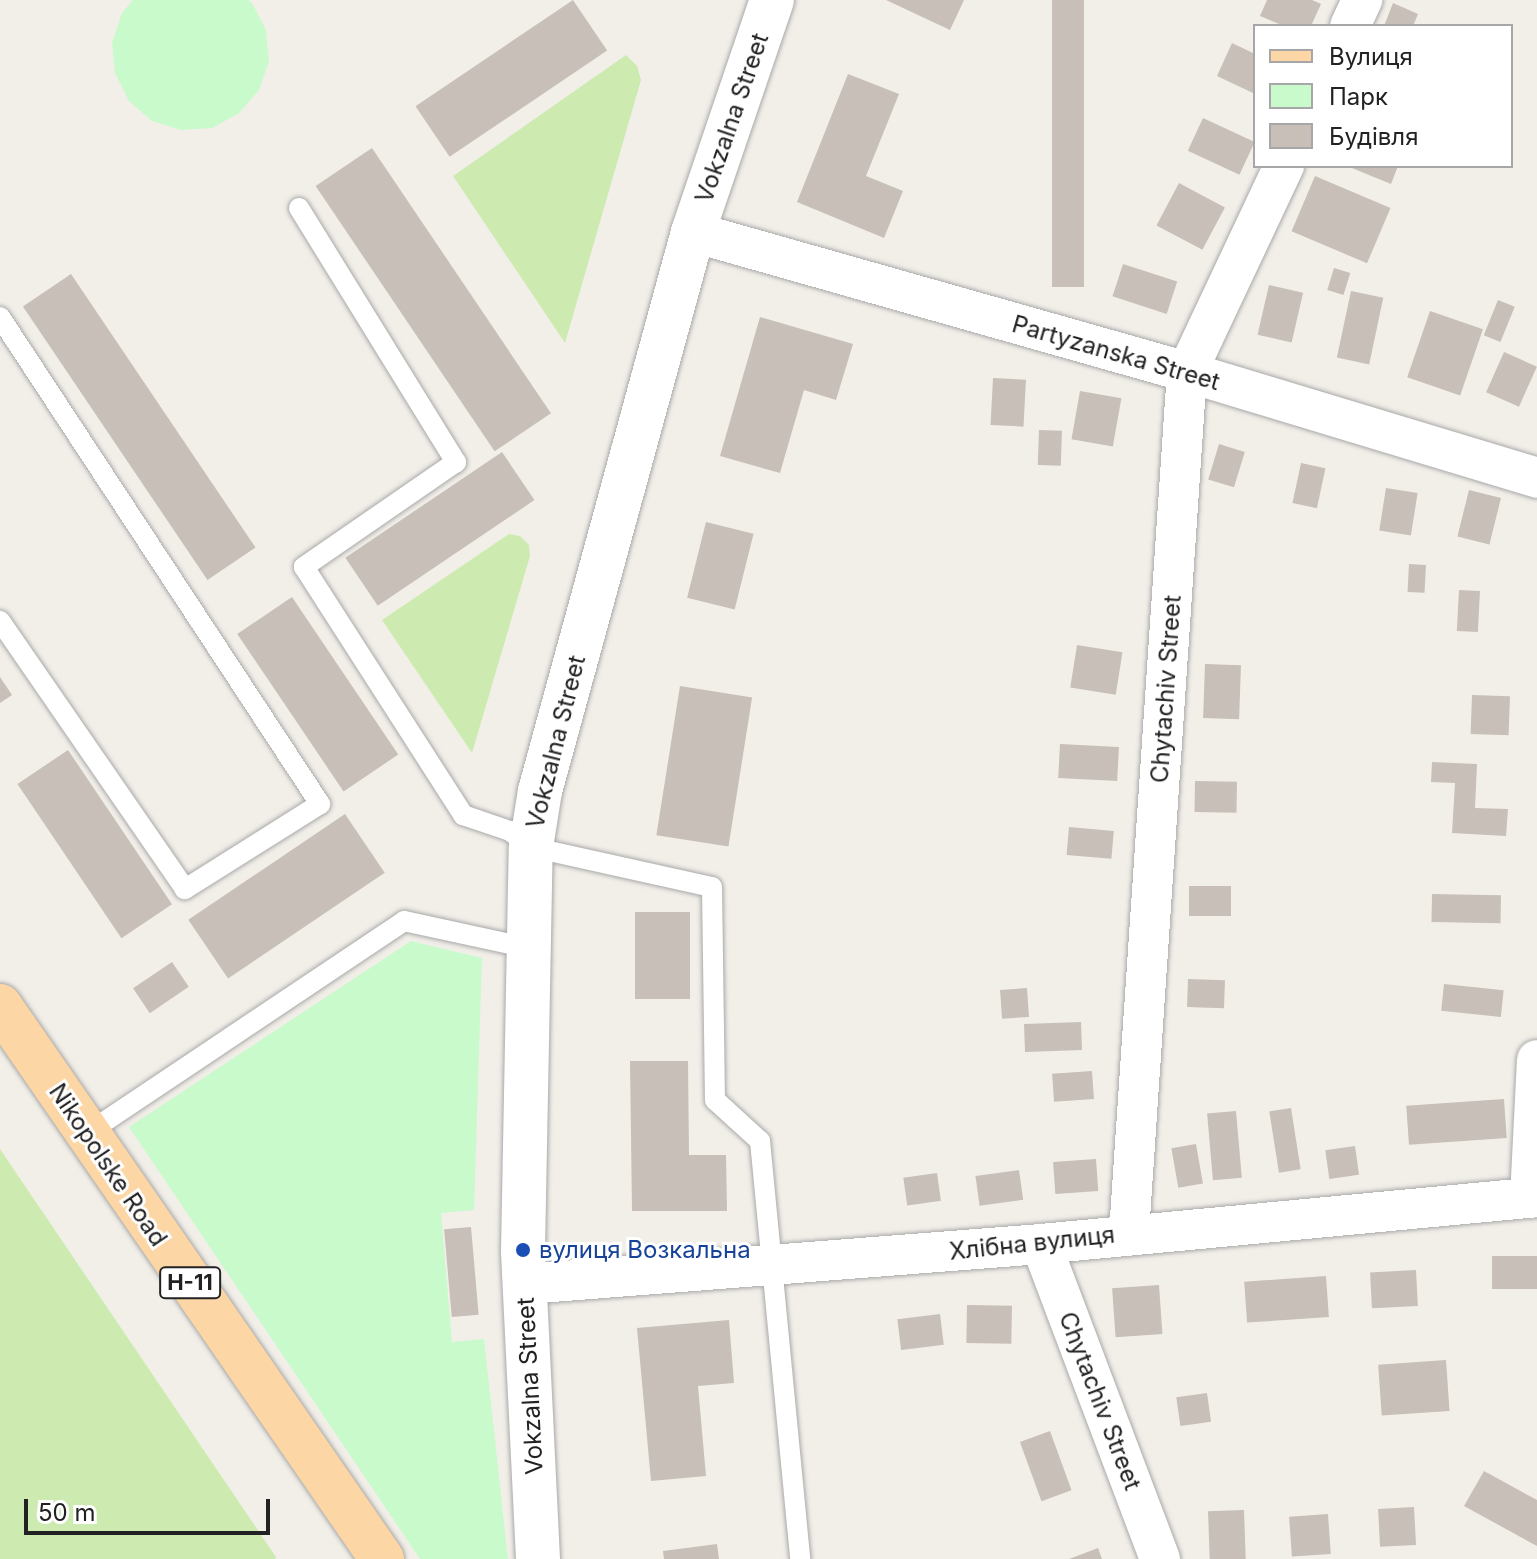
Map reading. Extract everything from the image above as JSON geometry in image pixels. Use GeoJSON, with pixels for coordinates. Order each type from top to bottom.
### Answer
{"type":"FeatureCollection","features":[{"type":"Feature","properties":{"kind":"main road","name":"Nikopolske Road"},"geometry":{"type":"LineString","coordinates":[[0,1006],[369,1554]]}},
{"type":"Feature","properties":{"kind":"street","name":"Vokzalna Street"},"geometry":{"type":"LineString","coordinates":[[538,1559],[523,1135],[531,847],[544,776],[693,232],[772,0]]}},
{"type":"Feature","properties":{"kind":"street"},"geometry":{"type":"LineString","coordinates":[[1351,24],[1362,0]]}},
{"type":"Feature","properties":{"kind":"street","name":"Chytachiv Street"},"geometry":{"type":"LineString","coordinates":[[1129,1233],[1187,372],[1283,168]]}},
{"type":"Feature","properties":{"kind":"street","name":"Partyzanska Street"},"geometry":{"type":"LineString","coordinates":[[693,232],[1187,372],[1537,478]]}},
{"type":"Feature","properties":{"kind":"street"},"geometry":{"type":"LineString","coordinates":[[1533,1198],[1537,1060]]}},
{"type":"Feature","properties":{"kind":"street","name":"Хлібна вулиця"},"geometry":{"type":"LineString","coordinates":[[526,1284],[1041,1244],[1129,1233],[1533,1198]]}},
{"type":"Feature","properties":{"kind":"street","name":"Chytachiv Street"},"geometry":{"type":"LineString","coordinates":[[1041,1244],[1160,1559]]}},
{"type":"Feature","properties":{"kind":"lane"},"geometry":{"type":"LineString","coordinates":[[299,208],[456,462],[304,567],[463,815],[510,831],[531,847],[712,887],[715,1100],[760,1141],[800,1559]]}},
{"type":"Feature","properties":{"kind":"lane"},"geometry":{"type":"LineString","coordinates":[[0,317],[320,804],[185,889],[0,621]]}},
{"type":"Feature","properties":{"kind":"lane"},"geometry":{"type":"LineString","coordinates":[[86,1134],[404,921],[529,948]]}},
{"type":"Feature","properties":{"kind":"green space"},"geometry":{"type":"Polygon","coordinates":[[[133,0],[248,0],[252,3],[266,30],[269,61],[259,90],[239,113],[212,128],[181,130],[152,121],[129,101],[115,73],[112,43],[122,13],[133,0]]]}},
{"type":"Feature","properties":{"kind":"green space"},"geometry":{"type":"Polygon","coordinates":[[[626,55],[637,66],[641,80],[565,343],[453,176],[626,55]]]}},
{"type":"Feature","properties":{"kind":"green space"},"geometry":{"type":"Polygon","coordinates":[[[509,534],[520,536],[529,545],[530,556],[472,753],[382,620],[509,534]]]}},
{"type":"Feature","properties":{"kind":"green space"},"geometry":{"type":"Polygon","coordinates":[[[411,941],[482,958],[474,1210],[441,1213],[452,1342],[484,1339],[508,1559],[420,1559],[129,1127],[411,941]]]}},
{"type":"Feature","properties":{"kind":"green space"},"geometry":{"type":"Polygon","coordinates":[[[0,1149],[276,1557],[275,1559],[0,1559],[0,1149]]]}},
{"type":"Feature","properties":{"kind":"building"},"geometry":{"type":"Polygon","coordinates":[[[573,0],[607,51],[450,157],[415,106],[573,0]]]}},
{"type":"Feature","properties":{"kind":"building"},"geometry":{"type":"Polygon","coordinates":[[[886,0],[964,0],[950,30],[886,0]]]}},
{"type":"Feature","properties":{"kind":"building"},"geometry":{"type":"Polygon","coordinates":[[[1052,0],[1084,0],[1084,287],[1052,287],[1052,0]]]}},
{"type":"Feature","properties":{"kind":"building"},"geometry":{"type":"Polygon","coordinates":[[[1267,0],[1312,0],[1321,4],[1312,24],[1279,24],[1260,16],[1267,0]]]}},
{"type":"Feature","properties":{"kind":"building"},"geometry":{"type":"Polygon","coordinates":[[[1393,3],[1418,14],[1414,24],[1385,24],[1393,3]]]}},
{"type":"Feature","properties":{"kind":"building"},"geometry":{"type":"Polygon","coordinates":[[[1232,43],[1253,53],[1253,93],[1217,76],[1232,43]]]}},
{"type":"Feature","properties":{"kind":"building"},"geometry":{"type":"Polygon","coordinates":[[[848,74],[899,94],[866,176],[903,191],[884,238],[797,202],[848,74]]]}},
{"type":"Feature","properties":{"kind":"building"},"geometry":{"type":"Polygon","coordinates":[[[1203,118],[1253,141],[1239,175],[1188,151],[1203,118]]]}},
{"type":"Feature","properties":{"kind":"building"},"geometry":{"type":"Polygon","coordinates":[[[372,148],[551,413],[495,451],[316,186],[372,148]]]}},
{"type":"Feature","properties":{"kind":"building"},"geometry":{"type":"Polygon","coordinates":[[[1352,168],[1397,168],[1391,184],[1352,168]]]}},
{"type":"Feature","properties":{"kind":"building"},"geometry":{"type":"Polygon","coordinates":[[[1315,176],[1390,208],[1367,263],[1292,231],[1315,176]]]}},
{"type":"Feature","properties":{"kind":"building"},"geometry":{"type":"Polygon","coordinates":[[[1179,183],[1225,207],[1202,250],[1156,225],[1179,183]]]}},
{"type":"Feature","properties":{"kind":"building"},"geometry":{"type":"Polygon","coordinates":[[[1123,264],[1177,282],[1167,314],[1112,296],[1123,264]]]}},
{"type":"Feature","properties":{"kind":"building"},"geometry":{"type":"Polygon","coordinates":[[[1334,268],[1350,273],[1344,295],[1327,290],[1334,268]]]}},
{"type":"Feature","properties":{"kind":"building"},"geometry":{"type":"Polygon","coordinates":[[[71,274],[256,548],[207,580],[23,306],[71,274]]]}},
{"type":"Feature","properties":{"kind":"building"},"geometry":{"type":"Polygon","coordinates":[[[1269,285],[1303,293],[1292,343],[1258,335],[1269,285]]]}},
{"type":"Feature","properties":{"kind":"building"},"geometry":{"type":"Polygon","coordinates":[[[1351,291],[1383,298],[1369,364],[1337,358],[1351,291]]]}},
{"type":"Feature","properties":{"kind":"building"},"geometry":{"type":"Polygon","coordinates":[[[1498,300],[1515,307],[1500,342],[1484,335],[1498,300]]]}},
{"type":"Feature","properties":{"kind":"building"},"geometry":{"type":"Polygon","coordinates":[[[1430,311],[1483,329],[1460,395],[1407,377],[1430,311]]]}},
{"type":"Feature","properties":{"kind":"building"},"geometry":{"type":"Polygon","coordinates":[[[760,317],[853,344],[836,400],[804,390],[780,473],[720,456],[760,317]]]}},
{"type":"Feature","properties":{"kind":"building"},"geometry":{"type":"Polygon","coordinates":[[[1504,352],[1537,367],[1519,407],[1486,392],[1504,352]]]}},
{"type":"Feature","properties":{"kind":"building"},"geometry":{"type":"Polygon","coordinates":[[[993,378],[1026,380],[1023,427],[991,425],[993,378]]]}},
{"type":"Feature","properties":{"kind":"building"},"geometry":{"type":"Polygon","coordinates":[[[1080,391],[1121,398],[1113,447],[1071,439],[1080,391]]]}},
{"type":"Feature","properties":{"kind":"building"},"geometry":{"type":"Polygon","coordinates":[[[1039,430],[1062,431],[1061,466],[1038,465],[1039,430]]]}},
{"type":"Feature","properties":{"kind":"building"},"geometry":{"type":"Polygon","coordinates":[[[1219,444],[1245,452],[1234,487],[1208,479],[1219,444]]]}},
{"type":"Feature","properties":{"kind":"building"},"geometry":{"type":"Polygon","coordinates":[[[502,452],[534,500],[378,606],[345,558],[502,452]]]}},
{"type":"Feature","properties":{"kind":"building"},"geometry":{"type":"Polygon","coordinates":[[[1301,463],[1325,468],[1317,508],[1292,503],[1301,463]]]}},
{"type":"Feature","properties":{"kind":"building"},"geometry":{"type":"Polygon","coordinates":[[[1386,488],[1418,493],[1411,535],[1379,530],[1386,488]]]}},
{"type":"Feature","properties":{"kind":"building"},"geometry":{"type":"Polygon","coordinates":[[[1469,490],[1501,498],[1489,545],[1457,537],[1469,490]]]}},
{"type":"Feature","properties":{"kind":"building"},"geometry":{"type":"Polygon","coordinates":[[[706,522],[754,534],[735,610],[687,598],[706,522]]]}},
{"type":"Feature","properties":{"kind":"building"},"geometry":{"type":"Polygon","coordinates":[[[1409,564],[1426,565],[1425,593],[1408,592],[1409,564]]]}},
{"type":"Feature","properties":{"kind":"building"},"geometry":{"type":"Polygon","coordinates":[[[1459,590],[1480,591],[1478,632],[1457,631],[1459,590]]]}},
{"type":"Feature","properties":{"kind":"building"},"geometry":{"type":"Polygon","coordinates":[[[292,597],[398,755],[344,791],[237,634],[292,597]]]}},
{"type":"Feature","properties":{"kind":"building"},"geometry":{"type":"Polygon","coordinates":[[[1077,645],[1122,652],[1116,695],[1070,687],[1077,645]]]}},
{"type":"Feature","properties":{"kind":"building"},"geometry":{"type":"Polygon","coordinates":[[[1205,664],[1241,665],[1239,719],[1203,718],[1205,664]]]}},
{"type":"Feature","properties":{"kind":"building"},"geometry":{"type":"Polygon","coordinates":[[[0,677],[12,695],[0,703],[0,677]]]}},
{"type":"Feature","properties":{"kind":"building"},"geometry":{"type":"Polygon","coordinates":[[[680,686],[752,697],[728,847],[656,835],[680,686]]]}},
{"type":"Feature","properties":{"kind":"building"},"geometry":{"type":"Polygon","coordinates":[[[1472,695],[1510,696],[1509,735],[1471,734],[1472,695]]]}},
{"type":"Feature","properties":{"kind":"building"},"geometry":{"type":"Polygon","coordinates":[[[1060,744],[1119,747],[1117,781],[1058,778],[1060,744]]]}},
{"type":"Feature","properties":{"kind":"building"},"geometry":{"type":"Polygon","coordinates":[[[68,750],[172,904],[121,938],[17,784],[68,750]]]}},
{"type":"Feature","properties":{"kind":"building"},"geometry":{"type":"Polygon","coordinates":[[[1432,762],[1477,764],[1475,808],[1508,809],[1506,836],[1452,833],[1455,783],[1431,782],[1432,762]]]}},
{"type":"Feature","properties":{"kind":"building"},"geometry":{"type":"Polygon","coordinates":[[[1195,781],[1237,782],[1236,813],[1194,812],[1195,781]]]}},
{"type":"Feature","properties":{"kind":"building"},"geometry":{"type":"Polygon","coordinates":[[[345,814],[385,873],[228,979],[188,920],[345,814]]]}},
{"type":"Feature","properties":{"kind":"building"},"geometry":{"type":"Polygon","coordinates":[[[1069,827],[1114,831],[1111,859],[1067,855],[1069,827]]]}},
{"type":"Feature","properties":{"kind":"building"},"geometry":{"type":"Polygon","coordinates":[[[1189,886],[1231,886],[1231,916],[1189,916],[1189,886]]]}},
{"type":"Feature","properties":{"kind":"building"},"geometry":{"type":"Polygon","coordinates":[[[1432,894],[1501,895],[1501,923],[1432,922],[1432,894]]]}},
{"type":"Feature","properties":{"kind":"building"},"geometry":{"type":"Polygon","coordinates":[[[635,912],[690,912],[690,999],[635,999],[635,912]]]}},
{"type":"Feature","properties":{"kind":"building"},"geometry":{"type":"Polygon","coordinates":[[[172,962],[189,987],[150,1013],[133,988],[172,962]]]}},
{"type":"Feature","properties":{"kind":"building"},"geometry":{"type":"Polygon","coordinates":[[[1188,979],[1225,980],[1224,1008],[1187,1007],[1188,979]]]}},
{"type":"Feature","properties":{"kind":"building"},"geometry":{"type":"Polygon","coordinates":[[[1444,984],[1504,990],[1501,1017],[1441,1011],[1444,984]]]}},
{"type":"Feature","properties":{"kind":"building"},"geometry":{"type":"Polygon","coordinates":[[[1027,988],[1029,1017],[1002,1019],[1000,990],[1027,988]]]}},
{"type":"Feature","properties":{"kind":"building"},"geometry":{"type":"Polygon","coordinates":[[[1081,1022],[1082,1050],[1025,1052],[1024,1024],[1081,1022]]]}},
{"type":"Feature","properties":{"kind":"building"},"geometry":{"type":"Polygon","coordinates":[[[630,1061],[688,1061],[689,1155],[726,1155],[727,1211],[632,1211],[630,1061]]]}},
{"type":"Feature","properties":{"kind":"building"},"geometry":{"type":"Polygon","coordinates":[[[1092,1071],[1094,1099],[1054,1102],[1052,1074],[1092,1071]]]}},
{"type":"Feature","properties":{"kind":"building"},"geometry":{"type":"Polygon","coordinates":[[[1504,1099],[1507,1138],[1409,1145],[1406,1106],[1504,1099]]]}},
{"type":"Feature","properties":{"kind":"building"},"geometry":{"type":"Polygon","coordinates":[[[1291,1108],[1301,1169],[1279,1173],[1269,1111],[1291,1108]]]}},
{"type":"Feature","properties":{"kind":"building"},"geometry":{"type":"Polygon","coordinates":[[[1236,1111],[1242,1178],[1213,1180],[1207,1114],[1236,1111]]]}},
{"type":"Feature","properties":{"kind":"building"},"geometry":{"type":"Polygon","coordinates":[[[1196,1144],[1203,1183],[1178,1188],[1171,1148],[1196,1144]]]}},
{"type":"Feature","properties":{"kind":"building"},"geometry":{"type":"Polygon","coordinates":[[[1355,1146],[1359,1175],[1329,1179],[1325,1150],[1355,1146]]]}},
{"type":"Feature","properties":{"kind":"building"},"geometry":{"type":"Polygon","coordinates":[[[1096,1159],[1098,1191],[1055,1194],[1053,1162],[1096,1159]]]}},
{"type":"Feature","properties":{"kind":"building"},"geometry":{"type":"Polygon","coordinates":[[[1019,1170],[1023,1200],[980,1206],[975,1176],[1019,1170]]]}},
{"type":"Feature","properties":{"kind":"building"},"geometry":{"type":"Polygon","coordinates":[[[937,1173],[941,1201],[907,1205],[903,1178],[937,1173]]]}},
{"type":"Feature","properties":{"kind":"building"},"geometry":{"type":"Polygon","coordinates":[[[471,1227],[479,1315],[452,1317],[444,1229],[471,1227]]]}},
{"type":"Feature","properties":{"kind":"building"},"geometry":{"type":"Polygon","coordinates":[[[1492,1256],[1537,1256],[1537,1289],[1492,1289],[1492,1256]]]}},
{"type":"Feature","properties":{"kind":"building"},"geometry":{"type":"Polygon","coordinates":[[[1416,1270],[1418,1306],[1372,1308],[1370,1272],[1416,1270]]]}},
{"type":"Feature","properties":{"kind":"building"},"geometry":{"type":"Polygon","coordinates":[[[1326,1276],[1329,1317],[1247,1323],[1244,1282],[1326,1276]]]}},
{"type":"Feature","properties":{"kind":"building"},"geometry":{"type":"Polygon","coordinates":[[[1159,1285],[1162,1334],[1116,1337],[1112,1288],[1159,1285]]]}},
{"type":"Feature","properties":{"kind":"building"},"geometry":{"type":"Polygon","coordinates":[[[967,1305],[1012,1306],[1011,1344],[966,1343],[967,1305]]]}},
{"type":"Feature","properties":{"kind":"building"},"geometry":{"type":"Polygon","coordinates":[[[940,1314],[944,1345],[901,1350],[897,1319],[940,1314]]]}},
{"type":"Feature","properties":{"kind":"building"},"geometry":{"type":"Polygon","coordinates":[[[729,1320],[734,1383],[698,1386],[706,1476],[651,1481],[637,1328],[729,1320]]]}},
{"type":"Feature","properties":{"kind":"building"},"geometry":{"type":"Polygon","coordinates":[[[1446,1360],[1450,1411],[1382,1416],[1378,1365],[1446,1360]]]}},
{"type":"Feature","properties":{"kind":"building"},"geometry":{"type":"Polygon","coordinates":[[[1207,1393],[1211,1422],[1180,1426],[1176,1397],[1207,1393]]]}},
{"type":"Feature","properties":{"kind":"building"},"geometry":{"type":"Polygon","coordinates":[[[1050,1431],[1072,1490],[1041,1501],[1020,1442],[1050,1431]]]}},
{"type":"Feature","properties":{"kind":"building"},"geometry":{"type":"Polygon","coordinates":[[[1484,1471],[1537,1500],[1537,1546],[1464,1506],[1484,1471]]]}},
{"type":"Feature","properties":{"kind":"building"},"geometry":{"type":"Polygon","coordinates":[[[1414,1507],[1416,1545],[1380,1547],[1378,1509],[1414,1507]]]}},
{"type":"Feature","properties":{"kind":"building"},"geometry":{"type":"Polygon","coordinates":[[[1244,1510],[1246,1559],[1210,1559],[1208,1511],[1244,1510]]]}},
{"type":"Feature","properties":{"kind":"building"},"geometry":{"type":"Polygon","coordinates":[[[1328,1514],[1331,1554],[1292,1557],[1289,1517],[1328,1514]]]}},
{"type":"Feature","properties":{"kind":"building"},"geometry":{"type":"Polygon","coordinates":[[[717,1544],[719,1559],[664,1559],[663,1551],[717,1544]]]}},
{"type":"Feature","properties":{"kind":"building"},"geometry":{"type":"Polygon","coordinates":[[[1098,1548],[1102,1559],[1069,1559],[1098,1548]]]}},
{"type":"Feature","properties":{"kind":"place","name":"вулиця Возкальна"},"geometry":{"type":"Point","coordinates":[523,1250]}}]}
